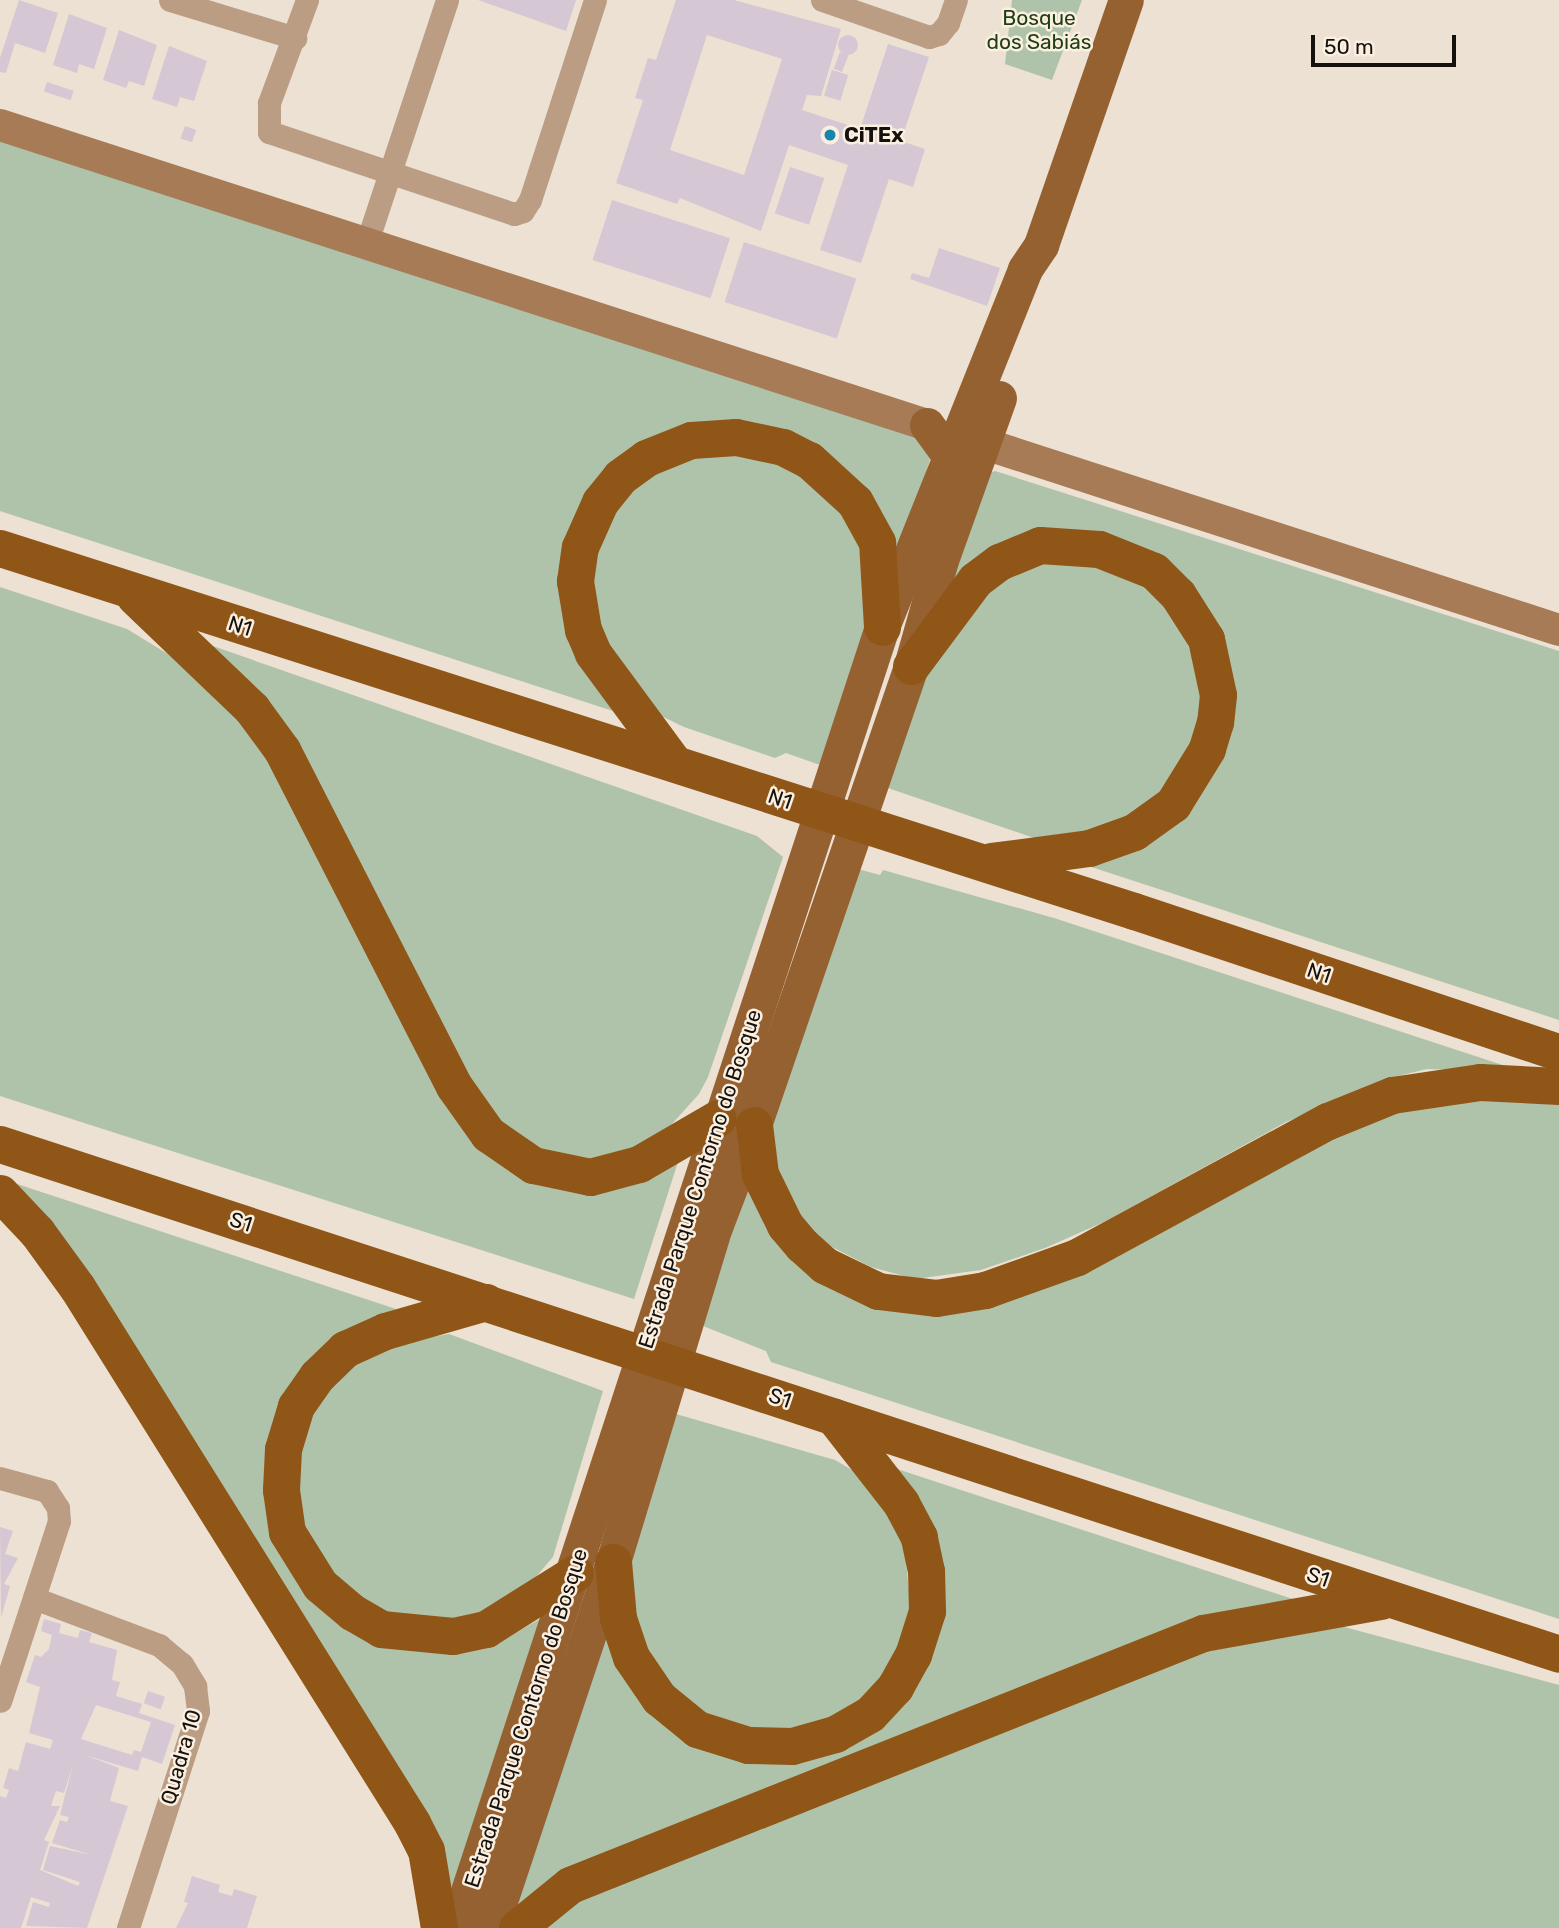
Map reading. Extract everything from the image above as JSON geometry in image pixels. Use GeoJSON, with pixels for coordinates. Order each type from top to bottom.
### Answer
{"type":"FeatureCollection","features":[{"type":"Feature","properties":{"kind":"highway"},"geometry":{"type":"LineString","coordinates":[[674,763],[593,653],[583,630],[575,581],[580,547],[600,502],[620,477],[646,458],[691,440],[736,437],[783,447],[808,460],[855,502],[877,542],[882,627]]}},
{"type":"Feature","properties":{"kind":"highway"},"geometry":{"type":"LineString","coordinates":[[911,666],[975,579],[1010,556],[1040,545],[1100,549],[1154,570],[1178,595],[1206,639],[1218,695],[1215,722],[1207,749],[1173,804],[1134,832],[1089,848],[979,862]]}},
{"type":"Feature","properties":{"kind":"highway","name":"N1"},"geometry":{"type":"LineString","coordinates":[[0,548],[674,763],[901,840],[979,862],[1559,1052]]}},
{"type":"Feature","properties":{"kind":"highway"},"geometry":{"type":"LineString","coordinates":[[127,590],[252,709],[282,750],[454,1086],[488,1134],[533,1165],[590,1177],[639,1164],[718,1118]]}},
{"type":"Feature","properties":{"kind":"highway"},"geometry":{"type":"LineString","coordinates":[[754,1125],[760,1174],[785,1225],[802,1245],[832,1270],[878,1292],[936,1298],[985,1290],[1077,1257],[1328,1121],[1392,1095],[1480,1082],[1559,1086]]}},
{"type":"Feature","properties":{"kind":"highway","name":"S1"},"geometry":{"type":"LineString","coordinates":[[0,1144],[597,1336],[1388,1600],[1559,1654]]}},
{"type":"Feature","properties":{"kind":"highway"},"geometry":{"type":"LineString","coordinates":[[0,1193],[37,1232],[77,1287],[412,1823],[426,1850],[439,1928]]}},
{"type":"Feature","properties":{"kind":"highway"},"geometry":{"type":"LineString","coordinates":[[486,1302],[385,1331],[345,1349],[317,1376],[296,1406],[283,1449],[281,1490],[287,1532],[320,1586],[352,1612],[381,1629],[453,1636],[486,1629],[575,1573]]}},
{"type":"Feature","properties":{"kind":"highway"},"geometry":{"type":"LineString","coordinates":[[613,1562],[618,1618],[631,1657],[659,1698],[697,1729],[748,1745],[792,1746],[835,1734],[870,1714],[895,1687],[913,1655],[927,1611],[926,1571],[919,1537],[901,1503],[833,1416]]}},
{"type":"Feature","properties":{"kind":"highway"},"geometry":{"type":"LineString","coordinates":[[517,1928],[570,1885],[1203,1633],[1388,1600]]}},
{"type":"Feature","properties":{"kind":"main road"},"geometry":{"type":"LineString","coordinates":[[970,444],[997,348],[1025,269],[1041,245],[1126,0]]}},
{"type":"Feature","properties":{"kind":"main road"},"geometry":{"type":"LineString","coordinates":[[0,125],[927,425],[970,444],[1559,630]]}},
{"type":"Feature","properties":{"kind":"main road"},"geometry":{"type":"LineString","coordinates":[[970,444],[1038,282],[1044,259],[1041,245]]}},
{"type":"Feature","properties":{"kind":"main road","name":"Estrada Parque Contorno do Bosque"},"geometry":{"type":"LineString","coordinates":[[491,1928],[613,1562],[715,1227],[754,1125],[911,666],[970,444]]}},
{"type":"Feature","properties":{"kind":"main road","name":"Estrada Parque Contorno do Bosque"},"geometry":{"type":"LineString","coordinates":[[456,1928],[575,1573],[718,1118],[882,627],[970,444]]}},
{"type":"Feature","properties":{"kind":"street"},"geometry":{"type":"LineString","coordinates":[[170,0],[295,38]]}},
{"type":"Feature","properties":{"kind":"street"},"geometry":{"type":"LineString","coordinates":[[307,0],[269,103],[269,132],[498,210],[523,211],[564,106],[595,0]]}},
{"type":"Feature","properties":{"kind":"street"},"geometry":{"type":"LineString","coordinates":[[366,245],[447,0]]}},
{"type":"Feature","properties":{"kind":"street"},"geometry":{"type":"LineString","coordinates":[[822,0],[915,33],[939,34],[948,23],[956,0]]}},
{"type":"Feature","properties":{"kind":"street"},"geometry":{"type":"LineString","coordinates":[[0,1478],[47,1491],[54,1499],[59,1521],[0,1701]]}},
{"type":"Feature","properties":{"kind":"street","name":"Quadra 10"},"geometry":{"type":"LineString","coordinates":[[34,1598],[159,1644],[182,1664],[195,1686],[198,1711],[128,1928]]}},
{"type":"Feature","properties":{"kind":"green space","name":"Bosque dos Sabiás"},"geometry":{"type":"Polygon","coordinates":[[[1012,0],[1082,0],[1052,80],[1005,64],[1012,0]]]}},
{"type":"Feature","properties":{"kind":"green space"},"geometry":{"type":"Polygon","coordinates":[[[0,141],[923,439],[933,450],[890,584],[820,453],[673,434],[569,542],[619,713],[0,511],[0,141]]]}},
{"type":"Feature","properties":{"kind":"green space"},"geometry":{"type":"Polygon","coordinates":[[[693,452],[776,457],[814,476],[857,528],[868,627],[820,765],[786,753],[775,758],[684,727],[647,709],[584,612],[598,526],[637,479],[693,452]]]}},
{"type":"Feature","properties":{"kind":"green space"},"geometry":{"type":"Polygon","coordinates":[[[995,471],[1559,651],[1559,1020],[1076,862],[1196,791],[1218,646],[1085,536],[943,589],[987,474],[995,471]]]}},
{"type":"Feature","properties":{"kind":"green space"},"geometry":{"type":"Polygon","coordinates":[[[1075,559],[1151,589],[1180,623],[1200,677],[1201,718],[1188,765],[1130,825],[1034,838],[885,787],[917,689],[979,588],[1026,562],[1075,559]]]}},
{"type":"Feature","properties":{"kind":"green space"},"geometry":{"type":"Polygon","coordinates":[[[0,587],[127,629],[207,678],[260,734],[517,1172],[567,1191],[627,1186],[686,1137],[634,1299],[0,1096],[0,587]]]}},
{"type":"Feature","properties":{"kind":"green space"},"geometry":{"type":"Polygon","coordinates":[[[187,637],[757,836],[783,857],[708,1077],[699,1094],[671,1125],[634,1148],[596,1158],[572,1158],[538,1150],[487,1114],[348,863],[187,637]]]}},
{"type":"Feature","properties":{"kind":"green space"},"geometry":{"type":"Polygon","coordinates":[[[850,867],[880,875],[883,870],[1054,918],[1524,1072],[1427,1069],[1398,1076],[1286,1122],[1106,1221],[1045,1248],[981,1270],[915,1279],[871,1267],[832,1247],[808,1229],[777,1180],[771,1126],[850,867]]]}},
{"type":"Feature","properties":{"kind":"green space"},"geometry":{"type":"Polygon","coordinates":[[[1407,1096],[1559,1103],[1559,1619],[771,1362],[766,1351],[693,1322],[750,1171],[785,1238],[947,1300],[1407,1096]]]}},
{"type":"Feature","properties":{"kind":"green space"},"geometry":{"type":"Polygon","coordinates":[[[2,1179],[396,1309],[335,1335],[271,1538],[306,1597],[341,1627],[492,1646],[540,1619],[451,1904],[2,1179]]]}},
{"type":"Feature","properties":{"kind":"green space"},"geometry":{"type":"Polygon","coordinates":[[[449,1334],[603,1391],[553,1557],[523,1592],[481,1616],[452,1621],[386,1615],[331,1576],[301,1527],[295,1489],[298,1452],[309,1412],[354,1361],[390,1344],[449,1334]]]}},
{"type":"Feature","properties":{"kind":"green space"},"geometry":{"type":"Polygon","coordinates":[[[676,1414],[835,1460],[864,1477],[904,1543],[911,1609],[899,1649],[882,1678],[860,1702],[828,1719],[790,1730],[751,1729],[705,1714],[671,1688],[646,1650],[634,1615],[629,1560],[676,1414]]]}},
{"type":"Feature","properties":{"kind":"green space"},"geometry":{"type":"Polygon","coordinates":[[[888,1466],[1299,1601],[503,1928],[604,1610],[640,1688],[802,1750],[926,1646],[888,1466]]]}},
{"type":"Feature","properties":{"kind":"green space"},"geometry":{"type":"Polygon","coordinates":[[[1337,1625],[1559,1685],[1559,1928],[532,1928],[549,1913],[1207,1643],[1337,1625]]]}},
{"type":"Feature","properties":{"kind":"building"},"geometry":{"type":"Polygon","coordinates":[[[19,0],[58,13],[45,53],[15,43],[6,73],[0,72],[0,58],[19,0]]]}},
{"type":"Feature","properties":{"kind":"building"},"geometry":{"type":"Polygon","coordinates":[[[478,0],[576,0],[566,31],[478,0]]]}},
{"type":"Feature","properties":{"kind":"building","name":"CiTEx"},"geometry":{"type":"Polygon","coordinates":[[[676,0],[734,0],[841,29],[821,96],[807,95],[802,110],[860,129],[888,44],[929,57],[901,141],[925,149],[913,187],[889,179],[861,263],[820,250],[848,165],[789,145],[761,231],[680,198],[677,204],[616,183],[643,100],[635,98],[648,58],[656,60],[676,0]],[[707,35],[670,150],[744,175],[782,59],[707,35]]]}},
{"type":"Feature","properties":{"kind":"building"},"geometry":{"type":"Polygon","coordinates":[[[69,14],[107,28],[94,69],[79,64],[77,73],[53,65],[69,14]]]}},
{"type":"Feature","properties":{"kind":"building"},"geometry":{"type":"Polygon","coordinates":[[[119,30],[157,45],[144,86],[129,81],[126,88],[103,80],[119,30]]]}},
{"type":"Feature","properties":{"kind":"building"},"geometry":{"type":"Polygon","coordinates":[[[848,35],[855,38],[858,45],[855,52],[848,55],[841,52],[838,45],[841,38],[848,35]]]}},
{"type":"Feature","properties":{"kind":"building"},"geometry":{"type":"Polygon","coordinates":[[[169,46],[207,61],[194,101],[180,97],[177,107],[152,99],[169,46]]]}},
{"type":"Feature","properties":{"kind":"building"},"geometry":{"type":"Polygon","coordinates":[[[840,52],[848,55],[842,72],[834,69],[840,52]]]}},
{"type":"Feature","properties":{"kind":"building"},"geometry":{"type":"Polygon","coordinates":[[[832,70],[848,75],[840,101],[824,96],[832,70]]]}},
{"type":"Feature","properties":{"kind":"building"},"geometry":{"type":"Polygon","coordinates":[[[47,82],[74,91],[71,100],[44,92],[47,82]]]}},
{"type":"Feature","properties":{"kind":"building"},"geometry":{"type":"Polygon","coordinates":[[[185,126],[196,130],[192,142],[181,138],[185,126]]]}},
{"type":"Feature","properties":{"kind":"building"},"geometry":{"type":"Polygon","coordinates":[[[790,167],[824,178],[809,225],[775,214],[790,167]]]}},
{"type":"Feature","properties":{"kind":"building"},"geometry":{"type":"Polygon","coordinates":[[[612,200],[730,238],[710,298],[593,260],[612,200]]]}},
{"type":"Feature","properties":{"kind":"building"},"geometry":{"type":"Polygon","coordinates":[[[744,242],[856,278],[837,338],[725,302],[744,242]]]}},
{"type":"Feature","properties":{"kind":"building"},"geometry":{"type":"Polygon","coordinates":[[[939,248],[1000,268],[987,306],[910,279],[912,273],[929,278],[939,248]]]}},
{"type":"Feature","properties":{"kind":"building"},"geometry":{"type":"Polygon","coordinates":[[[0,1527],[13,1531],[5,1554],[18,1558],[4,1584],[10,1586],[1,1618],[0,1527]]]}},
{"type":"Feature","properties":{"kind":"building"},"geometry":{"type":"Polygon","coordinates":[[[44,1619],[61,1624],[59,1633],[78,1638],[80,1630],[92,1633],[89,1642],[117,1650],[112,1680],[120,1682],[116,1696],[142,1704],[139,1713],[175,1725],[162,1764],[142,1757],[138,1771],[85,1755],[119,1768],[110,1801],[128,1806],[87,1928],[26,1926],[33,1902],[49,1907],[50,1903],[31,1897],[21,1928],[0,1928],[0,1796],[6,1798],[9,1790],[3,1788],[9,1768],[18,1771],[26,1742],[50,1749],[53,1740],[29,1733],[40,1687],[26,1682],[35,1655],[41,1657],[49,1649],[52,1635],[41,1631],[44,1619]],[[96,1705],[77,1748],[81,1739],[132,1755],[134,1750],[141,1752],[151,1722],[96,1705]],[[73,1765],[64,1793],[56,1791],[51,1806],[60,1806],[44,1840],[49,1842],[40,1870],[78,1886],[80,1882],[43,1870],[50,1846],[92,1855],[52,1843],[60,1820],[67,1822],[69,1817],[60,1815],[73,1765]]]}},
{"type":"Feature","properties":{"kind":"building"},"geometry":{"type":"Polygon","coordinates":[[[148,1691],[165,1697],[161,1709],[144,1703],[148,1691]]]}},
{"type":"Feature","properties":{"kind":"building"},"geometry":{"type":"Polygon","coordinates":[[[192,1876],[220,1885],[218,1892],[232,1896],[234,1889],[257,1896],[247,1928],[176,1928],[188,1903],[184,1902],[192,1876]]]}},
{"type":"Feature","properties":{"kind":"place","name":"CiTEx"},"geometry":{"type":"Point","coordinates":[830,135]}}]}
